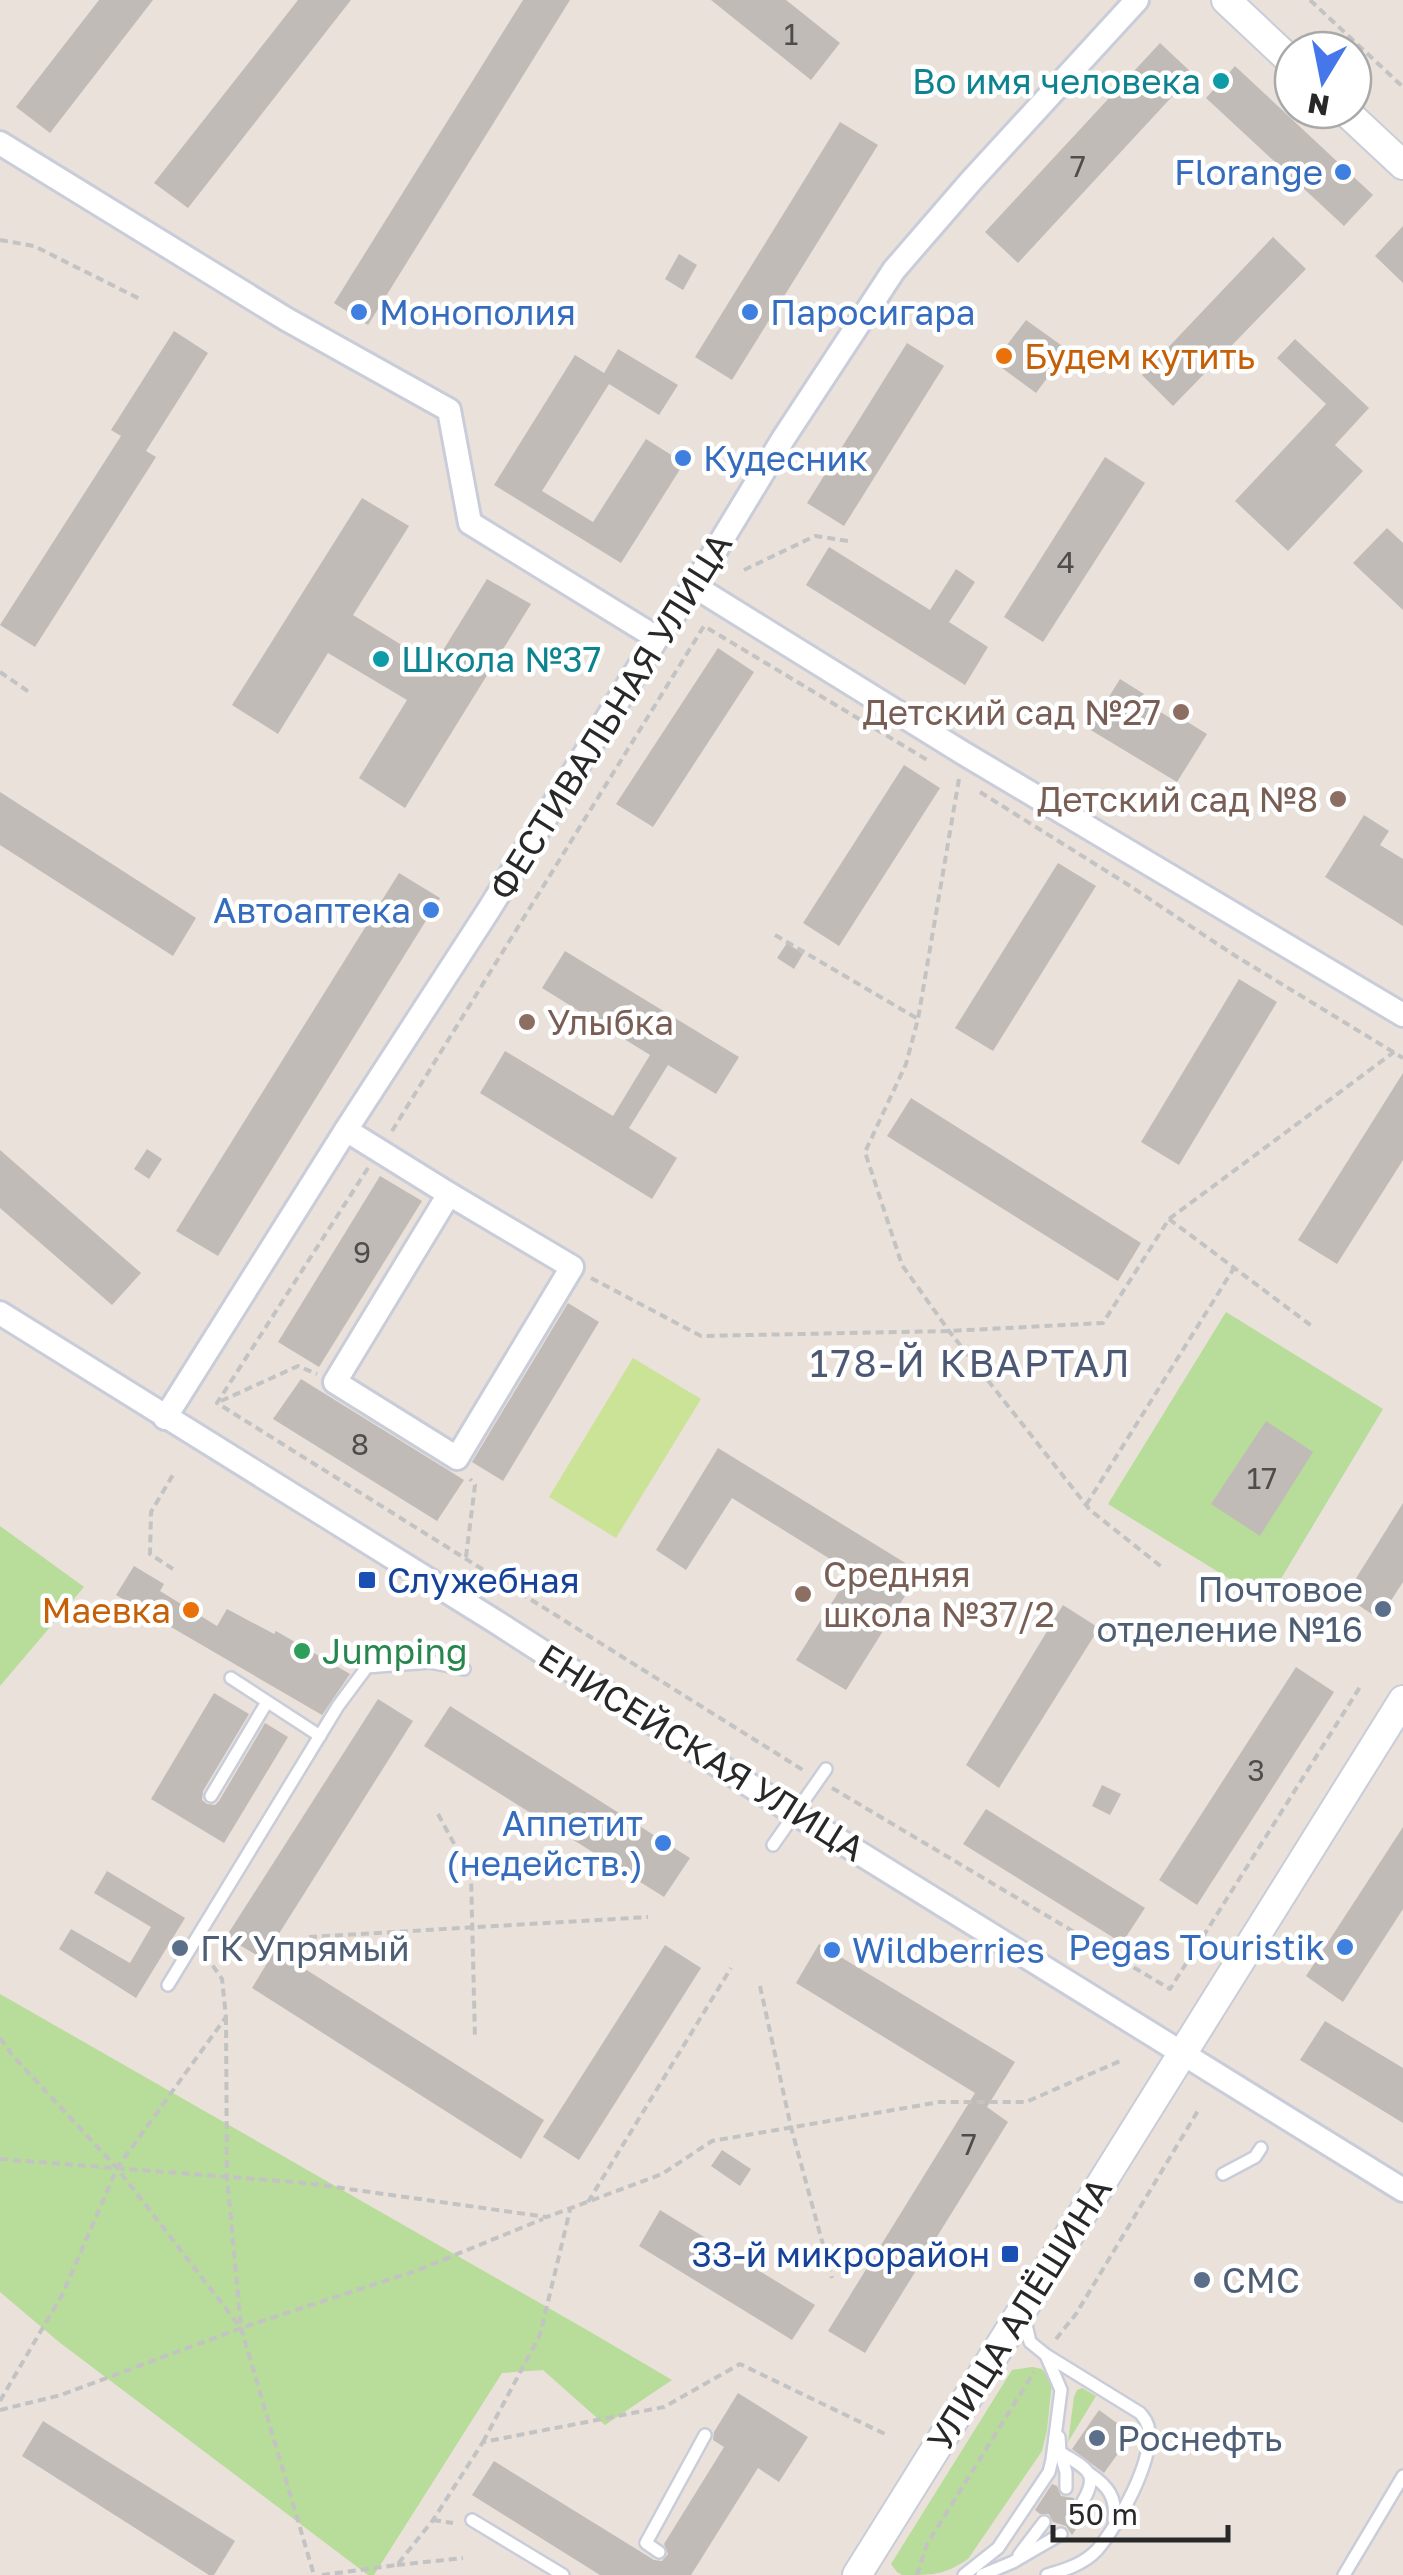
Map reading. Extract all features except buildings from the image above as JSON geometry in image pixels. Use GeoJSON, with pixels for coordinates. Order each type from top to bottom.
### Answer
{"type":"FeatureCollection","features":[{"type":"Feature","properties":{"kind":"street","name":"ФЕСТИВАЛЬНАЯ УЛИЦА"},"geometry":{"type":"LineString","coordinates":[[165,1418],[657,638],[694,586],[783,439],[894,270],[1136,0]]}},
{"type":"Feature","properties":{"kind":"street"},"geometry":{"type":"LineString","coordinates":[[1226,0],[1273,43]]}},
{"type":"Feature","properties":{"kind":"street"},"geometry":{"type":"LineString","coordinates":[[1365,130],[1403,165]]}},
{"type":"Feature","properties":{"kind":"street"},"geometry":{"type":"LineString","coordinates":[[0,143],[286,319],[450,410],[470,523],[657,638]]}},
{"type":"Feature","properties":{"kind":"street"},"geometry":{"type":"LineString","coordinates":[[694,586],[949,744],[1403,1014]]}},
{"type":"Feature","properties":{"kind":"street"},"geometry":{"type":"LineString","coordinates":[[346,1130],[572,1267],[457,1458],[335,1382],[449,1194]]}},
{"type":"Feature","properties":{"kind":"street","name":"ЕНИСЕЙСКАЯ УЛИЦА"},"geometry":{"type":"LineString","coordinates":[[0,1313],[477,1609],[742,1781],[1403,2190]]}},
{"type":"Feature","properties":{"kind":"street","name":"УЛИЦА АЛЁШИНА"},"geometry":{"type":"LineString","coordinates":[[857,2575],[1403,1700]]}},
{"type":"Feature","properties":{"kind":"lane"},"geometry":{"type":"LineString","coordinates":[[168,1985],[338,1706],[367,1667],[430,1662],[464,1669]]}},
{"type":"Feature","properties":{"kind":"lane"},"geometry":{"type":"LineString","coordinates":[[230,1678],[320,1736]]}},
{"type":"Feature","properties":{"kind":"lane"},"geometry":{"type":"LineString","coordinates":[[210,1796],[267,1702]]}},
{"type":"Feature","properties":{"kind":"lane"},"geometry":{"type":"LineString","coordinates":[[773,1845],[823,1774]]}},
{"type":"Feature","properties":{"kind":"lane"},"geometry":{"type":"LineString","coordinates":[[1223,2174],[1255,2157],[1261,2148]]}},
{"type":"Feature","properties":{"kind":"lane"},"geometry":{"type":"LineString","coordinates":[[1023,2310],[1030,2342],[1128,2404],[1148,2425],[1140,2472],[1112,2529],[1086,2559],[1048,2575]]}},
{"type":"Feature","properties":{"kind":"lane"},"geometry":{"type":"LineString","coordinates":[[964,2575],[998,2548],[1045,2479],[1052,2460],[1061,2390],[1046,2355]]}},
{"type":"Feature","properties":{"kind":"lane"},"geometry":{"type":"LineString","coordinates":[[1058,2421],[1066,2488]]}},
{"type":"Feature","properties":{"kind":"lane"},"geometry":{"type":"LineString","coordinates":[[659,2552],[646,2543],[705,2435]]}},
{"type":"Feature","properties":{"kind":"lane"},"geometry":{"type":"LineString","coordinates":[[1060,2452],[1112,2494],[1112,2529]]}},
{"type":"Feature","properties":{"kind":"lane"},"geometry":{"type":"LineString","coordinates":[[1083,2500],[1092,2483],[1088,2472]]}},
{"type":"Feature","properties":{"kind":"lane"},"geometry":{"type":"LineString","coordinates":[[1344,2575],[1403,2476]]}},
{"type":"Feature","properties":{"kind":"lane"},"geometry":{"type":"LineString","coordinates":[[1013,2562],[1044,2522]]}},
{"type":"Feature","properties":{"kind":"lane"},"geometry":{"type":"LineString","coordinates":[[469,2523],[563,2575]]}},
{"type":"Feature","properties":{"kind":"lane"},"geometry":{"type":"LineString","coordinates":[[982,2575],[1062,2534]]}},
{"type":"Feature","properties":{"kind":"path"},"geometry":{"type":"LineString","coordinates":[[1310,0],[1403,87]]}},
{"type":"Feature","properties":{"kind":"path"},"geometry":{"type":"LineString","coordinates":[[0,240],[34,246],[140,300]]}},
{"type":"Feature","properties":{"kind":"path"},"geometry":{"type":"LineString","coordinates":[[744,570],[816,536],[848,542]]}},
{"type":"Feature","properties":{"kind":"path"},"geometry":{"type":"LineString","coordinates":[[217,1403],[380,1150],[704,626],[942,769]]}},
{"type":"Feature","properties":{"kind":"path"},"geometry":{"type":"LineString","coordinates":[[0,672],[29,692]]}},
{"type":"Feature","properties":{"kind":"path"},"geometry":{"type":"LineString","coordinates":[[959,779],[918,1018],[906,1064],[866,1152],[902,1265],[1086,1506],[1163,1568]]}},
{"type":"Feature","properties":{"kind":"path"},"geometry":{"type":"LineString","coordinates":[[976,790],[1403,1058]]}},
{"type":"Feature","properties":{"kind":"path"},"geometry":{"type":"LineString","coordinates":[[776,934],[918,1018]]}},
{"type":"Feature","properties":{"kind":"path"},"geometry":{"type":"LineString","coordinates":[[572,1267],[701,1336],[950,1331],[1103,1323],[1169,1219],[1394,1052]]}},
{"type":"Feature","properties":{"kind":"path"},"geometry":{"type":"LineString","coordinates":[[1169,1219],[1314,1327]]}},
{"type":"Feature","properties":{"kind":"path"},"geometry":{"type":"LineString","coordinates":[[1086,1506],[1234,1268]]}},
{"type":"Feature","properties":{"kind":"path"},"geometry":{"type":"LineString","coordinates":[[217,1403],[298,1366],[335,1382]]}},
{"type":"Feature","properties":{"kind":"path"},"geometry":{"type":"LineString","coordinates":[[217,1403],[1170,1989],[1360,1686]]}},
{"type":"Feature","properties":{"kind":"path"},"geometry":{"type":"LineString","coordinates":[[457,1458],[474,1485],[466,1559]]}},
{"type":"Feature","properties":{"kind":"path"},"geometry":{"type":"LineString","coordinates":[[173,1569],[150,1554],[151,1512],[174,1472]]}},
{"type":"Feature","properties":{"kind":"path"},"geometry":{"type":"LineString","coordinates":[[438,1814],[471,1875],[476,2038]]}},
{"type":"Feature","properties":{"kind":"path"},"geometry":{"type":"LineString","coordinates":[[309,1937],[648,1916]]}},
{"type":"Feature","properties":{"kind":"path"},"geometry":{"type":"LineString","coordinates":[[211,1963],[222,1978],[226,2017],[226,2177],[241,2328],[314,2575]]}},
{"type":"Feature","properties":{"kind":"path"},"geometry":{"type":"LineString","coordinates":[[588,2202],[731,1968]]}},
{"type":"Feature","properties":{"kind":"path"},"geometry":{"type":"LineString","coordinates":[[760,1986],[832,2278]]}},
{"type":"Feature","properties":{"kind":"path"},"geometry":{"type":"LineString","coordinates":[[0,2401],[63,2294],[117,2168],[226,2017]]}},
{"type":"Feature","properties":{"kind":"path"},"geometry":{"type":"LineString","coordinates":[[0,2038],[117,2168],[241,2328]]}},
{"type":"Feature","properties":{"kind":"path"},"geometry":{"type":"LineString","coordinates":[[0,2410],[61,2395],[241,2328],[418,2270],[662,2174],[712,2141],[940,2102],[1026,2102],[1120,2060]]}},
{"type":"Feature","properties":{"kind":"path"},"geometry":{"type":"LineString","coordinates":[[916,2575],[927,2544],[1076,2314],[1199,2110]]}},
{"type":"Feature","properties":{"kind":"path"},"geometry":{"type":"LineString","coordinates":[[0,2159],[306,2184],[547,2217]]}},
{"type":"Feature","properties":{"kind":"path"},"geometry":{"type":"LineString","coordinates":[[397,2565],[433,2520],[483,2442],[540,2335],[570,2209]]}},
{"type":"Feature","properties":{"kind":"path"},"geometry":{"type":"LineString","coordinates":[[483,2442],[664,2406],[740,2364],[885,2434]]}},
{"type":"Feature","properties":{"kind":"path"},"geometry":{"type":"LineString","coordinates":[[433,2520],[469,2523]]}},
{"type":"Feature","properties":{"kind":"path"},"geometry":{"type":"LineString","coordinates":[[322,2575],[463,2558]]}},
{"type":"Feature","properties":{"kind":"green space"},"geometry":{"type":"Polygon","coordinates":[[[1226,1312],[1383,1409],[1267,1602],[1108,1504],[1226,1312]]]}},
{"type":"Feature","properties":{"kind":"green space"},"geometry":{"type":"Polygon","coordinates":[[[633,1358],[701,1399],[616,1538],[549,1497],[633,1358]]]}},
{"type":"Feature","properties":{"kind":"green space"},"geometry":{"type":"Polygon","coordinates":[[[0,1526],[84,1587],[0,1686],[0,1526]]]}},
{"type":"Feature","properties":{"kind":"green space"},"geometry":{"type":"Polygon","coordinates":[[[0,1994],[672,2380],[605,2425],[543,2370],[502,2373],[374,2575],[368,2575],[59,2342],[0,2292],[0,1994]]]}},
{"type":"Feature","properties":{"kind":"green space"},"geometry":{"type":"Polygon","coordinates":[[[1042,2369],[1052,2382],[1042,2451],[968,2559],[938,2573],[897,2572],[891,2564],[1012,2370],[1042,2369]]]}},
{"type":"Feature","properties":{"kind":"green space"},"geometry":{"type":"Polygon","coordinates":[[[1082,2388],[1096,2396],[1068,2442],[1074,2397],[1082,2388]]]}},
{"type":"Feature","properties":{"kind":"place","name":"Во имя человека"},"geometry":{"type":"Point","coordinates":[1221,81]}},
{"type":"Feature","properties":{"kind":"place","name":"Florange"},"geometry":{"type":"Point","coordinates":[1343,172]}},
{"type":"Feature","properties":{"kind":"place","name":"Монополия"},"geometry":{"type":"Point","coordinates":[359,312]}},
{"type":"Feature","properties":{"kind":"place","name":"Паросигара"},"geometry":{"type":"Point","coordinates":[750,312]}},
{"type":"Feature","properties":{"kind":"place","name":"Будем кутить"},"geometry":{"type":"Point","coordinates":[1004,356]}},
{"type":"Feature","properties":{"kind":"place","name":"Кудесник"},"geometry":{"type":"Point","coordinates":[683,458]}},
{"type":"Feature","properties":{"kind":"place","name":"Школа №37"},"geometry":{"type":"Point","coordinates":[381,659]}},
{"type":"Feature","properties":{"kind":"place","name":"Детский сад №27"},"geometry":{"type":"Point","coordinates":[1181,712]}},
{"type":"Feature","properties":{"kind":"place","name":"Детский сад №8"},"geometry":{"type":"Point","coordinates":[1338,799]}},
{"type":"Feature","properties":{"kind":"place","name":"Автоаптека"},"geometry":{"type":"Point","coordinates":[431,910]}},
{"type":"Feature","properties":{"kind":"place","name":"Улыбка"},"geometry":{"type":"Point","coordinates":[527,1022]}},
{"type":"Feature","properties":{"kind":"place","name":"Служебная"},"geometry":{"type":"Point","coordinates":[367,1580]}},
{"type":"Feature","properties":{"kind":"place","name":"Средняя школа №37/2"},"geometry":{"type":"Point","coordinates":[803,1594]}},
{"type":"Feature","properties":{"kind":"place","name":"Почтовое отделение №16"},"geometry":{"type":"Point","coordinates":[1383,1609]}},
{"type":"Feature","properties":{"kind":"place","name":"Маевка"},"geometry":{"type":"Point","coordinates":[191,1610]}},
{"type":"Feature","properties":{"kind":"place","name":"Jumping"},"geometry":{"type":"Point","coordinates":[302,1651]}},
{"type":"Feature","properties":{"kind":"place","name":"Аппетит (недейств.)"},"geometry":{"type":"Point","coordinates":[663,1843]}},
{"type":"Feature","properties":{"kind":"place","name":"Pegas Touristik"},"geometry":{"type":"Point","coordinates":[1345,1947]}},
{"type":"Feature","properties":{"kind":"place","name":"ГК Упрямый"},"geometry":{"type":"Point","coordinates":[180,1948]}},
{"type":"Feature","properties":{"kind":"place","name":"Wildberries"},"geometry":{"type":"Point","coordinates":[832,1950]}},
{"type":"Feature","properties":{"kind":"place","name":"33-й микрорайон"},"geometry":{"type":"Point","coordinates":[1010,2254]}},
{"type":"Feature","properties":{"kind":"place","name":"СМС"},"geometry":{"type":"Point","coordinates":[1202,2280]}},
{"type":"Feature","properties":{"kind":"place","name":"Роснефть"},"geometry":{"type":"Point","coordinates":[1097,2438]}},
{"type":"Feature","properties":{"kind":"district","name":"178-Й КВАРТАЛ"},"geometry":{"type":"Point","coordinates":[971,1362]}}]}
